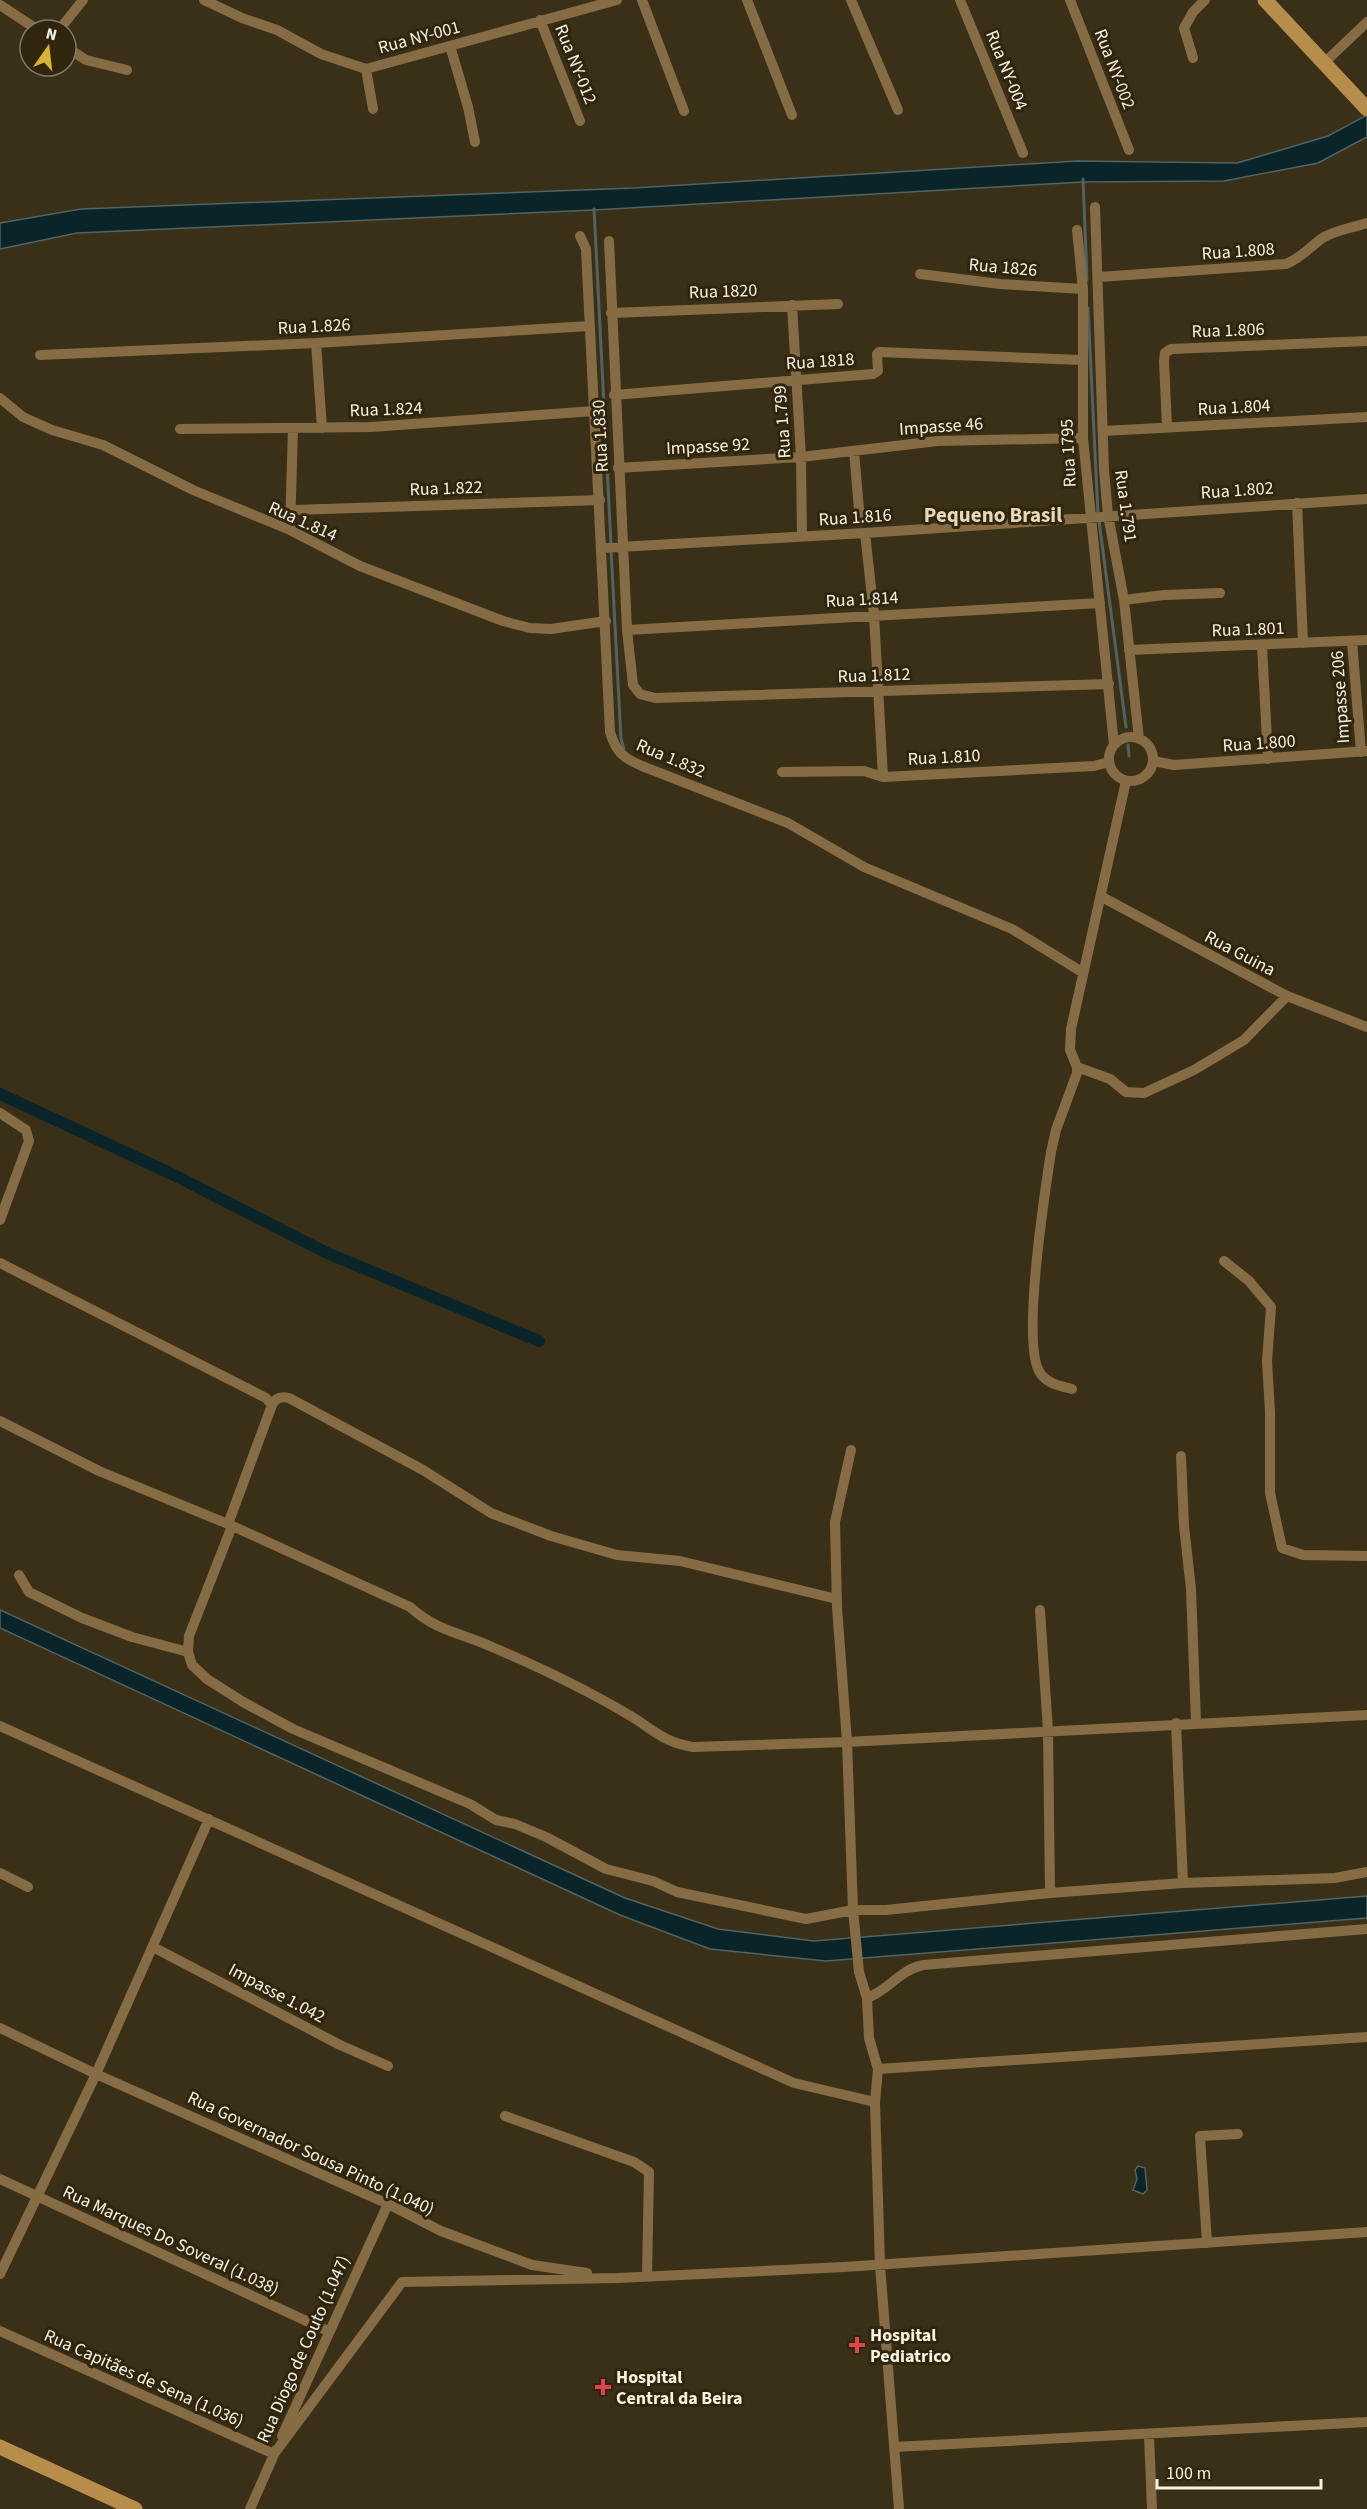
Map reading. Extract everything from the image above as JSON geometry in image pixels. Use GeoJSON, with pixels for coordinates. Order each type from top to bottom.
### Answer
{"type":"FeatureCollection","features":[{"type":"Feature","properties":{"kind":"street"},"geometry":{"type":"LineString","coordinates":[[69,18],[83,0]]}},
{"type":"Feature","properties":{"kind":"street","name":"Rua NY-001"},"geometry":{"type":"LineString","coordinates":[[204,0],[242,18],[277,30],[321,54],[366,69],[617,0]]}},
{"type":"Feature","properties":{"kind":"street"},"geometry":{"type":"LineString","coordinates":[[642,0],[684,111]]}},
{"type":"Feature","properties":{"kind":"street"},"geometry":{"type":"LineString","coordinates":[[747,0],[792,116]]}},
{"type":"Feature","properties":{"kind":"street"},"geometry":{"type":"LineString","coordinates":[[851,0],[898,110]]}},
{"type":"Feature","properties":{"kind":"street","name":"Rua NY-004"},"geometry":{"type":"LineString","coordinates":[[960,0],[1023,153]]}},
{"type":"Feature","properties":{"kind":"street","name":"Rua NY-002"},"geometry":{"type":"LineString","coordinates":[[1070,0],[1129,150]]}},
{"type":"Feature","properties":{"kind":"street"},"geometry":{"type":"LineString","coordinates":[[1192,58],[1184,28],[1193,12],[1204,0]]}},
{"type":"Feature","properties":{"kind":"street"},"geometry":{"type":"LineString","coordinates":[[1270,2],[1367,108]]}},
{"type":"Feature","properties":{"kind":"street"},"geometry":{"type":"LineString","coordinates":[[0,5],[20,18]]}},
{"type":"Feature","properties":{"kind":"street","name":"Rua NY-012"},"geometry":{"type":"LineString","coordinates":[[540,20],[580,121]]}},
{"type":"Feature","properties":{"kind":"street"},"geometry":{"type":"LineString","coordinates":[[1324,63],[1367,22]]}},
{"type":"Feature","properties":{"kind":"street"},"geometry":{"type":"LineString","coordinates":[[450,46],[475,142]]}},
{"type":"Feature","properties":{"kind":"street"},"geometry":{"type":"LineString","coordinates":[[78,55],[86,60],[127,70]]}},
{"type":"Feature","properties":{"kind":"street"},"geometry":{"type":"LineString","coordinates":[[366,69],[373,109]]}},
{"type":"Feature","properties":{"kind":"street","name":"Rua 1.791"},"geometry":{"type":"LineString","coordinates":[[1095,207],[1108,515],[1124,600],[1139,739]]}},
{"type":"Feature","properties":{"kind":"street","name":"Rua 1.808"},"geometry":{"type":"LineString","coordinates":[[1099,277],[1286,264],[1301,258],[1321,240],[1334,233],[1367,223]]}},
{"type":"Feature","properties":{"kind":"street","name":"Rua 1795"},"geometry":{"type":"LineString","coordinates":[[1077,230],[1083,289],[1083,438],[1089,518],[1110,684],[1114,745]]}},
{"type":"Feature","properties":{"kind":"street","name":"Rua 1.832"},"geometry":{"type":"LineString","coordinates":[[580,236],[586,249],[610,732],[616,750],[626,759],[788,823],[864,867],[1012,929],[1082,972]]}},
{"type":"Feature","properties":{"kind":"street","name":"Rua 1.830"},"geometry":{"type":"LineString","coordinates":[[609,241],[610,313],[627,630],[633,684],[640,694]]}},
{"type":"Feature","properties":{"kind":"street","name":"Rua 1826"},"geometry":{"type":"LineString","coordinates":[[920,274],[1000,284],[1083,289]]}},
{"type":"Feature","properties":{"kind":"street","name":"Rua 1820"},"geometry":{"type":"LineString","coordinates":[[610,313],[838,304]]}},
{"type":"Feature","properties":{"kind":"street","name":"Rua 1.799"},"geometry":{"type":"LineString","coordinates":[[792,305],[801,457],[802,537]]}},
{"type":"Feature","properties":{"kind":"street","name":"Rua 1.826"},"geometry":{"type":"LineString","coordinates":[[40,355],[316,343],[589,326]]}},
{"type":"Feature","properties":{"kind":"street","name":"Rua 1.806"},"geometry":{"type":"LineString","coordinates":[[1167,428],[1164,361],[1165,353],[1171,349],[1367,341]]}},
{"type":"Feature","properties":{"kind":"street"},"geometry":{"type":"LineString","coordinates":[[316,343],[322,428]]}},
{"type":"Feature","properties":{"kind":"street","name":"Rua 1818"},"geometry":{"type":"LineString","coordinates":[[614,395],[873,374],[878,371],[877,354],[879,352],[1082,360]]}},
{"type":"Feature","properties":{"kind":"street","name":"Rua 1.814"},"geometry":{"type":"LineString","coordinates":[[0,398],[23,417],[52,430],[103,445],[193,490],[290,530],[360,566],[503,621],[530,628],[551,629],[606,621]]}},
{"type":"Feature","properties":{"kind":"street","name":"Rua 1.824"},"geometry":{"type":"LineString","coordinates":[[180,429],[322,428],[463,422],[594,411]]}},
{"type":"Feature","properties":{"kind":"street","name":"Rua 1.804"},"geometry":{"type":"LineString","coordinates":[[1103,431],[1367,417]]}},
{"type":"Feature","properties":{"kind":"street"},"geometry":{"type":"LineString","coordinates":[[290,530],[293,510],[293,428]]}},
{"type":"Feature","properties":{"kind":"street","name":"Impasse 46"},"geometry":{"type":"LineString","coordinates":[[801,457],[938,441],[1083,438]]}},
{"type":"Feature","properties":{"kind":"street"},"geometry":{"type":"LineString","coordinates":[[854,451],[860,521]]}},
{"type":"Feature","properties":{"kind":"street","name":"Impasse 92"},"geometry":{"type":"LineString","coordinates":[[618,468],[801,457]]}},
{"type":"Feature","properties":{"kind":"street","name":"Rua 1.802"},"geometry":{"type":"LineString","coordinates":[[1089,518],[1367,499]]}},
{"type":"Feature","properties":{"kind":"street","name":"Rua 1.822"},"geometry":{"type":"LineString","coordinates":[[293,510],[600,500]]}},
{"type":"Feature","properties":{"kind":"street"},"geometry":{"type":"LineString","coordinates":[[1297,503],[1303,644]]}},
{"type":"Feature","properties":{"kind":"street","name":"Rua 1.816"},"geometry":{"type":"LineString","coordinates":[[602,548],[1089,518]]}},
{"type":"Feature","properties":{"kind":"street"},"geometry":{"type":"LineString","coordinates":[[865,533],[874,615],[883,777]]}},
{"type":"Feature","properties":{"kind":"street"},"geometry":{"type":"LineString","coordinates":[[1124,600],[1164,595],[1220,593]]}},
{"type":"Feature","properties":{"kind":"street","name":"Rua 1.814"},"geometry":{"type":"LineString","coordinates":[[627,630],[1100,603]]}},
{"type":"Feature","properties":{"kind":"street","name":"Rua 1.801"},"geometry":{"type":"LineString","coordinates":[[1129,650],[1367,640]]}},
{"type":"Feature","properties":{"kind":"street","name":"Impasse 206"},"geometry":{"type":"LineString","coordinates":[[1352,641],[1364,752]]}},
{"type":"Feature","properties":{"kind":"street"},"geometry":{"type":"LineString","coordinates":[[1262,646],[1268,759]]}},
{"type":"Feature","properties":{"kind":"street","name":"Rua 1.812"},"geometry":{"type":"LineString","coordinates":[[640,694],[655,698],[1110,684]]}},
{"type":"Feature","properties":{"kind":"street"},"geometry":{"type":"LineString","coordinates":[[1130,737],[1139,739],[1147,744],[1153,761],[1151,768],[1141,779],[1126,781],[1118,777],[1108,762],[1114,745],[1130,737]]}},
{"type":"Feature","properties":{"kind":"street","name":"Rua 1.800"},"geometry":{"type":"LineString","coordinates":[[1153,761],[1174,765],[1364,752]]}},
{"type":"Feature","properties":{"kind":"street","name":"Rua 1.810"},"geometry":{"type":"LineString","coordinates":[[782,772],[864,771],[883,777],[1094,766],[1108,762]]}},
{"type":"Feature","properties":{"kind":"street"},"geometry":{"type":"LineString","coordinates":[[1072,1389],[1051,1383],[1039,1371],[1032,1337],[1051,1152],[1077,1067],[1070,1050],[1071,1029],[1126,781]]}},
{"type":"Feature","properties":{"kind":"street","name":"Rua Guina"},"geometry":{"type":"LineString","coordinates":[[1102,897],[1287,996],[1367,1027]]}},
{"type":"Feature","properties":{"kind":"street"},"geometry":{"type":"LineString","coordinates":[[1077,1067],[1110,1079],[1126,1092],[1144,1093],[1194,1070],[1244,1040],[1287,996]]}},
{"type":"Feature","properties":{"kind":"street"},"geometry":{"type":"LineString","coordinates":[[0,1113],[26,1130],[29,1141],[0,1220]]}},
{"type":"Feature","properties":{"kind":"street"},"geometry":{"type":"LineString","coordinates":[[1224,1261],[1249,1281],[1271,1307],[1267,1361],[1270,1412],[1270,1492],[1282,1548],[1304,1555],[1367,1556]]}},
{"type":"Feature","properties":{"kind":"street"},"geometry":{"type":"LineString","coordinates":[[0,1263],[266,1398],[272,1405]]}},
{"type":"Feature","properties":{"kind":"street"},"geometry":{"type":"LineString","coordinates":[[837,1599],[680,1561],[617,1555],[551,1536],[491,1513],[423,1470],[289,1398],[283,1397],[274,1401],[272,1405],[195,1618],[188,1652],[192,1665],[207,1680],[293,1729],[470,1804],[496,1820],[515,1824],[546,1837],[606,1869],[653,1881],[677,1892],[806,1919],[853,1910],[886,1910],[1050,1893],[1183,1883],[1335,1878],[1367,1872]]}},
{"type":"Feature","properties":{"kind":"street"},"geometry":{"type":"LineString","coordinates":[[0,1421],[99,1471],[230,1525],[410,1606],[428,1623],[478,1640],[534,1665],[604,1701],[651,1728],[665,1740],[676,1744],[693,1747],[847,1742],[1176,1723],[1265,1722],[1367,1715]]}},
{"type":"Feature","properties":{"kind":"street"},"geometry":{"type":"LineString","coordinates":[[851,1450],[835,1522],[837,1599],[847,1742],[853,1910],[858,1972],[867,1998],[869,2038],[878,2069],[875,2102],[880,2265],[899,2509]]}},
{"type":"Feature","properties":{"kind":"street"},"geometry":{"type":"LineString","coordinates":[[1181,1456],[1184,1526],[1191,1589],[1197,1722]]}},
{"type":"Feature","properties":{"kind":"street"},"geometry":{"type":"LineString","coordinates":[[19,1575],[29,1592],[82,1618],[132,1637],[188,1652]]}},
{"type":"Feature","properties":{"kind":"street"},"geometry":{"type":"LineString","coordinates":[[1040,1610],[1048,1731],[1050,1893]]}},
{"type":"Feature","properties":{"kind":"street"},"geometry":{"type":"LineString","coordinates":[[1176,1723],[1183,1883]]}},
{"type":"Feature","properties":{"kind":"street"},"geometry":{"type":"LineString","coordinates":[[0,1726],[794,2083],[875,2102]]}},
{"type":"Feature","properties":{"kind":"street"},"geometry":{"type":"LineString","coordinates":[[0,2274],[96,2074],[209,1819]]}},
{"type":"Feature","properties":{"kind":"street"},"geometry":{"type":"LineString","coordinates":[[0,1873],[28,1887]]}},
{"type":"Feature","properties":{"kind":"street"},"geometry":{"type":"LineString","coordinates":[[867,1998],[887,1988],[901,1973],[923,1965],[1367,1929]]}},
{"type":"Feature","properties":{"kind":"street","name":"Impasse 1.042"},"geometry":{"type":"LineString","coordinates":[[153,1947],[340,2045],[388,2066]]}},
{"type":"Feature","properties":{"kind":"street","name":"Rua Governador Sousa Pinto (1.040)"},"geometry":{"type":"LineString","coordinates":[[0,2028],[96,2074],[388,2204],[441,2231],[532,2265],[618,2278]]}},
{"type":"Feature","properties":{"kind":"street"},"geometry":{"type":"LineString","coordinates":[[878,2069],[1367,2037]]}},
{"type":"Feature","properties":{"kind":"street"},"geometry":{"type":"LineString","coordinates":[[505,2116],[634,2162],[649,2172],[647,2276]]}},
{"type":"Feature","properties":{"kind":"street"},"geometry":{"type":"LineString","coordinates":[[1208,2243],[1200,2136],[1238,2134]]}},
{"type":"Feature","properties":{"kind":"street","name":"Rua Marques Do Soveral (1.038)"},"geometry":{"type":"LineString","coordinates":[[0,2179],[328,2331]]}},
{"type":"Feature","properties":{"kind":"street","name":"Rua Diogo de Couto (1.047)"},"geometry":{"type":"LineString","coordinates":[[250,2509],[328,2331],[388,2204]]}},
{"type":"Feature","properties":{"kind":"street"},"geometry":{"type":"LineString","coordinates":[[274,2454],[402,2282],[618,2278],[880,2265],[1367,2232]]}},
{"type":"Feature","properties":{"kind":"street","name":"Rua Capitães de Sena (1.036)"},"geometry":{"type":"LineString","coordinates":[[0,2331],[274,2454]]}},
{"type":"Feature","properties":{"kind":"street"},"geometry":{"type":"LineString","coordinates":[[894,2447],[1367,2422]]}},
{"type":"Feature","properties":{"kind":"street"},"geometry":{"type":"LineString","coordinates":[[1149,2435],[1152,2509]]}},
{"type":"Feature","properties":{"kind":"street"},"geometry":{"type":"LineString","coordinates":[[0,2447],[135,2509]]}},
{"type":"Feature","properties":{"kind":"water"},"geometry":{"type":"Polygon","coordinates":[[[1367,115],[1367,137],[1318,163],[1224,181],[1083,182],[594,210],[77,233],[0,249],[0,223],[81,209],[634,188],[1077,161],[1237,163],[1328,136],[1367,115]]]}},
{"type":"Feature","properties":{"kind":"water"},"geometry":{"type":"Polygon","coordinates":[[[0,1610],[625,1898],[718,1929],[814,1941],[1367,1896],[1367,1918],[826,1961],[710,1949],[620,1915],[0,1628],[0,1610]]]}},
{"type":"Feature","properties":{"kind":"water"},"geometry":{"type":"Polygon","coordinates":[[[1138,2166],[1145,2168],[1147,2190],[1143,2194],[1133,2190],[1137,2179],[1135,2170],[1138,2166]]]}},
{"type":"Feature","properties":{"kind":"waterway"},"geometry":{"type":"LineString","coordinates":[[1083,179],[1087,280]]}},
{"type":"Feature","properties":{"kind":"waterway"},"geometry":{"type":"LineString","coordinates":[[594,209],[611,544]]}},
{"type":"Feature","properties":{"kind":"waterway"},"geometry":{"type":"LineString","coordinates":[[1088,308],[1098,514]]}},
{"type":"Feature","properties":{"kind":"waterway"},"geometry":{"type":"LineString","coordinates":[[1099,521],[1126,727]]}},
{"type":"Feature","properties":{"kind":"waterway"},"geometry":{"type":"LineString","coordinates":[[611,550],[621,739],[624,749]]}},
{"type":"Feature","properties":{"kind":"waterway"},"geometry":{"type":"LineString","coordinates":[[1128,745],[1129,756]]}},
{"type":"Feature","properties":{"kind":"waterway"},"geometry":{"type":"LineString","coordinates":[[0,1094],[174,1175],[327,1253],[539,1341]]}},
{"type":"Feature","properties":{"kind":"place","name":"Hospital Pediatrico"},"geometry":{"type":"Point","coordinates":[857,2345]}},
{"type":"Feature","properties":{"kind":"place","name":"Hospital Central da Beira"},"geometry":{"type":"Point","coordinates":[603,2387]}},
{"type":"Feature","properties":{"kind":"district","name":"Pequeno Brasil"},"geometry":{"type":"Point","coordinates":[993,515]}}]}
